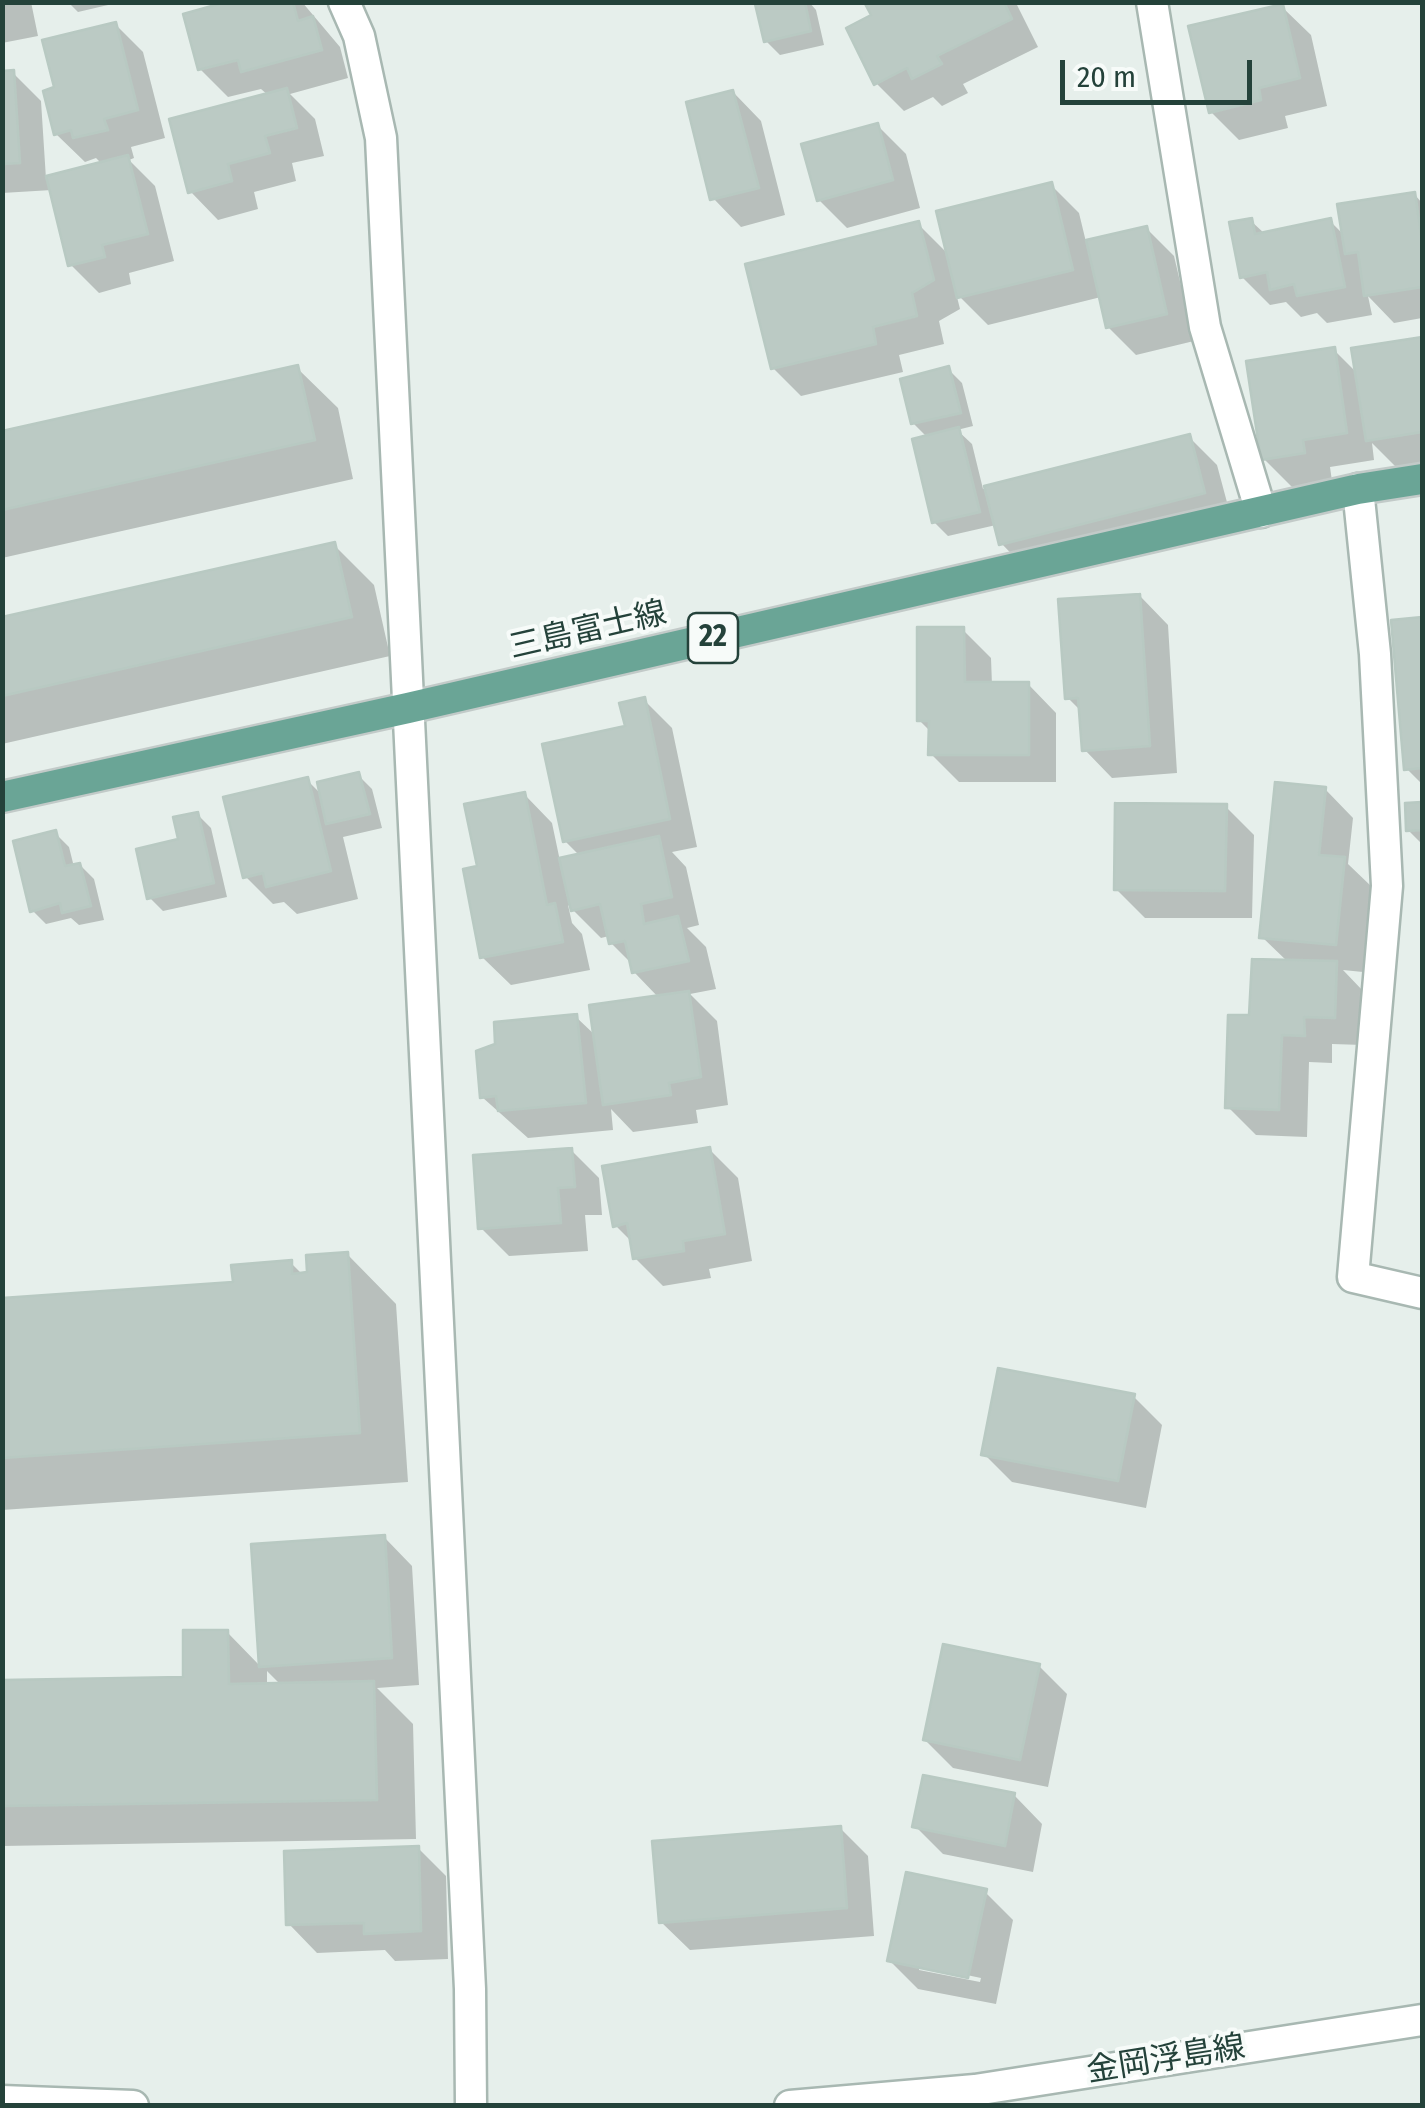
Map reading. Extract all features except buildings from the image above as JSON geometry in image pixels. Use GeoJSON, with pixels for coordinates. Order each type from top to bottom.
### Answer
{"type":"FeatureCollection","features":[{"type":"Feature","properties":{"kind":"main road","name":"三島富士線"},"geometry":{"type":"LineString","coordinates":[[2,797],[408,708],[1358,489],[1422,478]]}},
{"type":"Feature","properties":{"kind":"street"},"geometry":{"type":"LineString","coordinates":[[344,2],[359,36],[380,138],[470,1989],[470,2106]]}},
{"type":"Feature","properties":{"kind":"street"},"geometry":{"type":"LineString","coordinates":[[1152,2],[1205,327],[1260,512]]}},
{"type":"Feature","properties":{"kind":"street"},"geometry":{"type":"LineString","coordinates":[[1358,489],[1375,654],[1388,886],[1353,1278],[1422,1293]]}},
{"type":"Feature","properties":{"kind":"street","name":"金岡浮島線"},"geometry":{"type":"LineString","coordinates":[[790,2106],[976,2090],[1422,2020]]}},
{"type":"Feature","properties":{"kind":"street"},"geometry":{"type":"LineString","coordinates":[[2,2101],[133,2106]]}}]}
